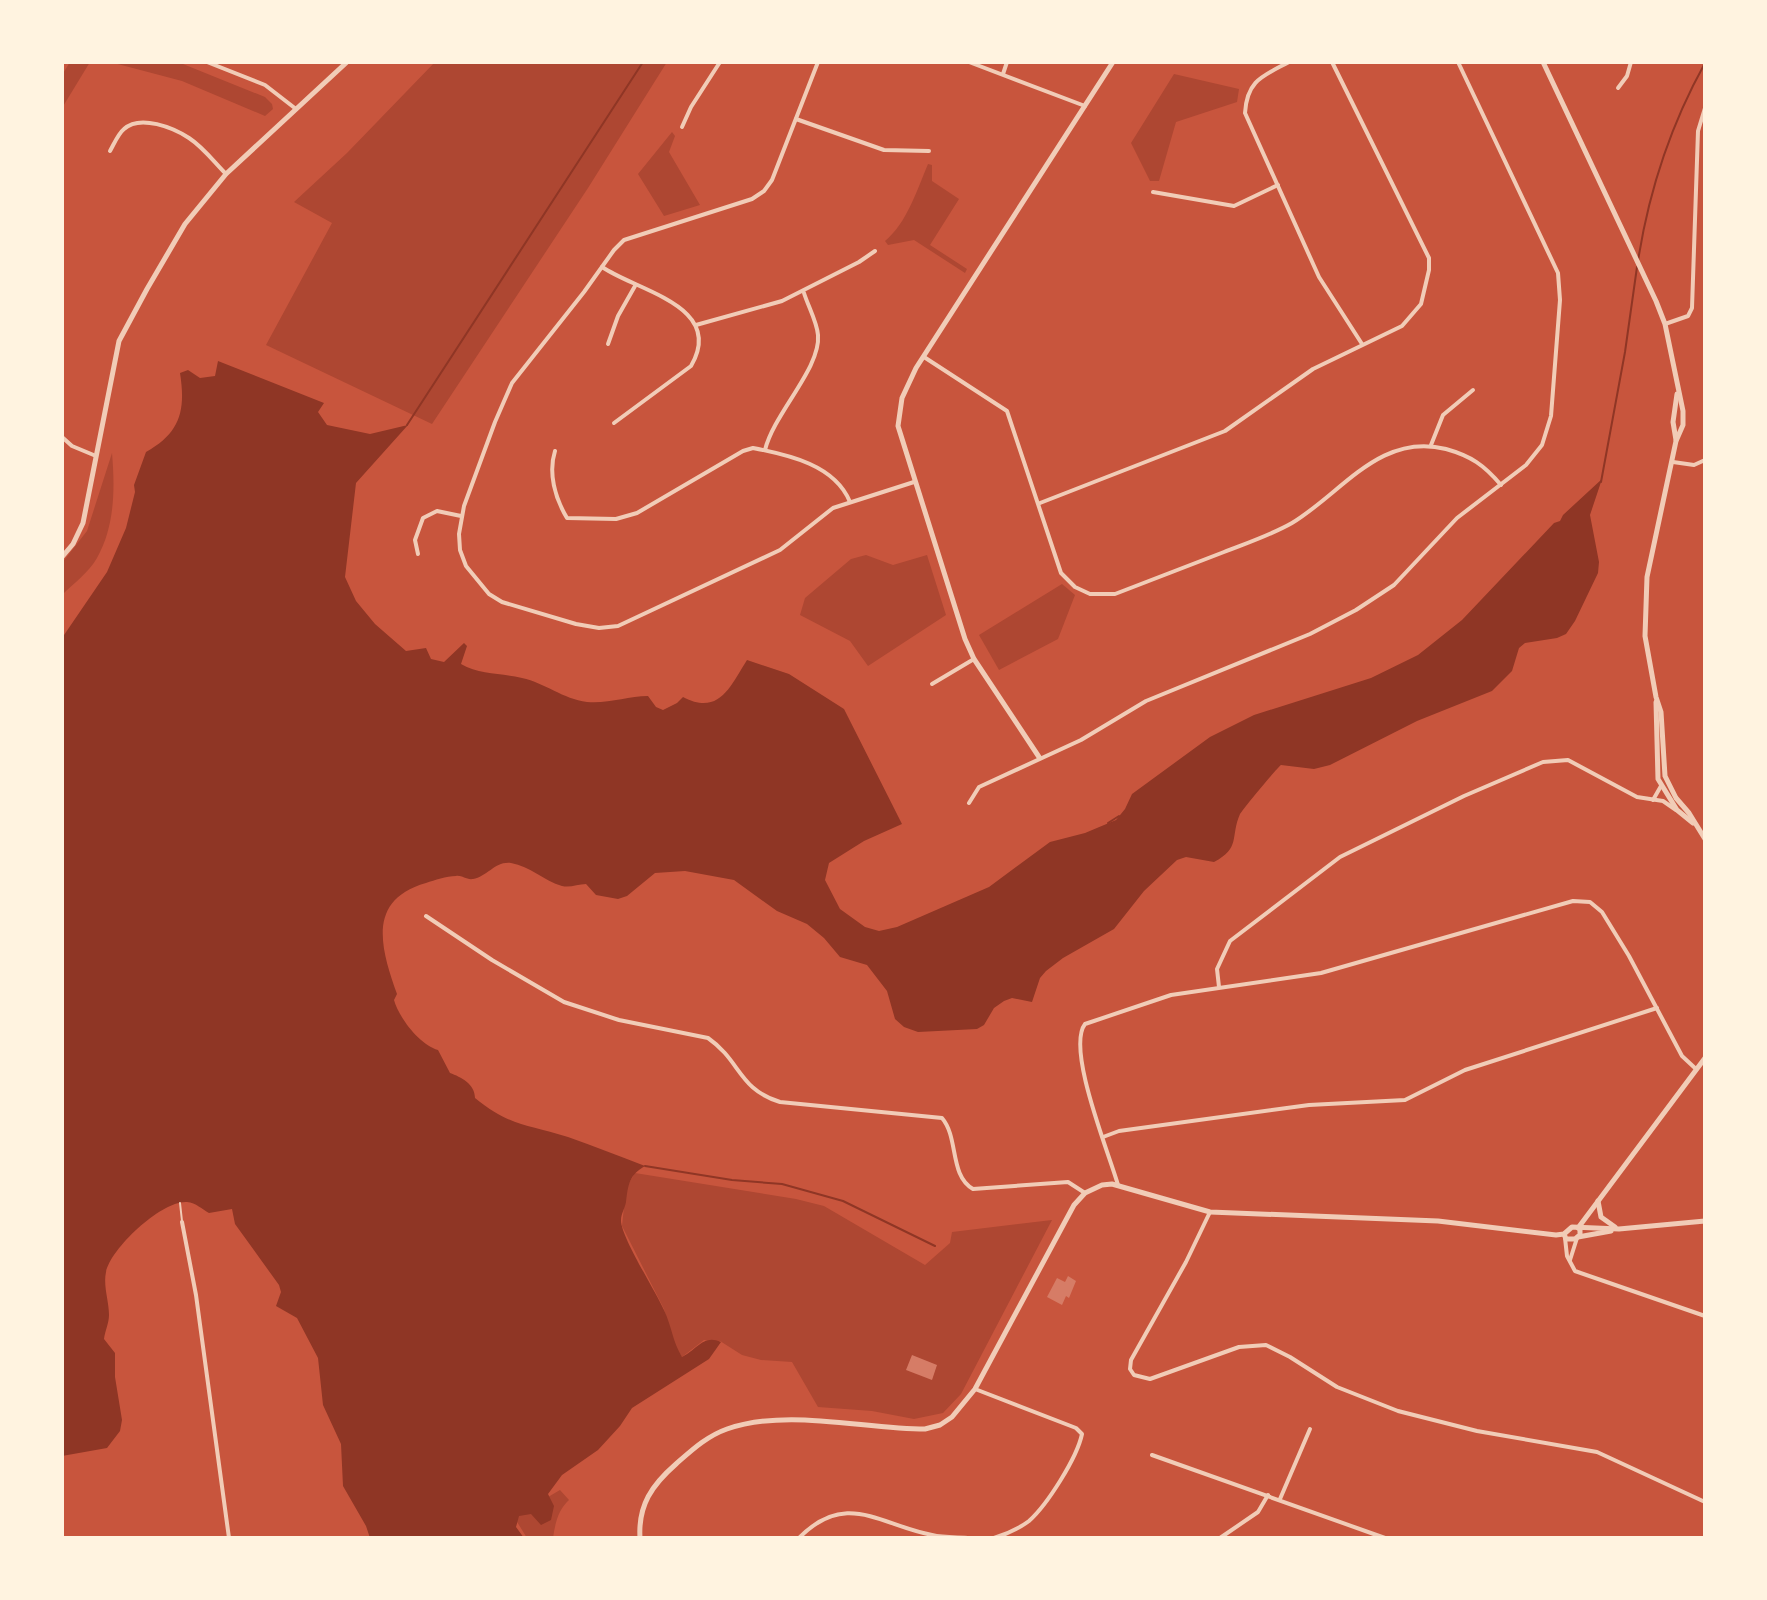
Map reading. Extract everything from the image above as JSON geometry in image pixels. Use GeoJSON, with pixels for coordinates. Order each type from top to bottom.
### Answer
{"type":"FeatureCollection","features":[{"type":"Feature","properties":{"kind":"street"},"geometry":{"type":"LineString","coordinates":[[207,62],[265,85],[296,109]]}},
{"type":"Feature","properties":{"kind":"street"},"geometry":{"type":"LineString","coordinates":[[62,557],[73,544],[83,523],[119,341],[127,323],[185,224],[226,174],[347,62]]}},
{"type":"Feature","properties":{"kind":"street"},"geometry":{"type":"LineString","coordinates":[[682,127],[720,62]]}},
{"type":"Feature","properties":{"kind":"street"},"geometry":{"type":"LineString","coordinates":[[818,62],[776,170],[764,191],[752,199],[631,237],[614,250],[508,390],[461,516],[462,558],[469,573],[489,594],[509,605],[599,628],[628,622],[780,550],[827,512],[914,482]]}},
{"type":"Feature","properties":{"kind":"street"},"geometry":{"type":"LineString","coordinates":[[969,62],[1085,106]]}},
{"type":"Feature","properties":{"kind":"street"},"geometry":{"type":"LineString","coordinates":[[1003,74],[1007,62]]}},
{"type":"Feature","properties":{"kind":"street"},"geometry":{"type":"LineString","coordinates":[[1039,757],[974,659],[914,482],[898,419],[906,388],[924,357],[1113,62]]}},
{"type":"Feature","properties":{"kind":"street"},"geometry":{"type":"LineString","coordinates":[[1289,62],[1256,80],[1246,106],[1249,123],[1319,277],[1362,344]]}},
{"type":"Feature","properties":{"kind":"street"},"geometry":{"type":"LineString","coordinates":[[1040,503],[1225,431],[1287,385],[1402,326],[1421,304],[1429,258],[1332,62]]}},
{"type":"Feature","properties":{"kind":"street"},"geometry":{"type":"LineString","coordinates":[[969,803],[979,787],[1081,740],[1146,701],[1310,634],[1356,610],[1394,585],[1457,518],[1535,455],[1548,427],[1560,281],[1550,252],[1458,62]]}},
{"type":"Feature","properties":{"kind":"street"},"geometry":{"type":"LineString","coordinates":[[1543,62],[1665,324],[1684,418],[1676,441],[1646,590],[1645,636],[1663,727],[1665,776],[1676,798],[1705,839]]}},
{"type":"Feature","properties":{"kind":"street"},"geometry":{"type":"LineString","coordinates":[[1618,88],[1627,76],[1631,62]]}},
{"type":"Feature","properties":{"kind":"street"},"geometry":{"type":"LineString","coordinates":[[1665,324],[1688,316],[1692,308],[1698,131],[1705,108]]}},
{"type":"Feature","properties":{"kind":"street"},"geometry":{"type":"LineString","coordinates":[[796,119],[884,150],[929,151]]}},
{"type":"Feature","properties":{"kind":"street"},"geometry":{"type":"LineString","coordinates":[[110,151],[130,122],[146,123],[175,131],[196,144],[226,174]]}},
{"type":"Feature","properties":{"kind":"street"},"geometry":{"type":"LineString","coordinates":[[1153,192],[1234,206],[1278,185]]}},
{"type":"Feature","properties":{"kind":"street"},"geometry":{"type":"LineString","coordinates":[[696,325],[782,301],[875,251]]}},
{"type":"Feature","properties":{"kind":"street"},"geometry":{"type":"LineString","coordinates":[[602,267],[681,308],[696,325],[701,339],[699,353],[691,366],[614,423]]}},
{"type":"Feature","properties":{"kind":"street"},"geometry":{"type":"LineString","coordinates":[[608,344],[618,316],[635,286]]}},
{"type":"Feature","properties":{"kind":"street"},"geometry":{"type":"LineString","coordinates":[[765,450],[771,427],[817,352],[818,331],[803,292]]}},
{"type":"Feature","properties":{"kind":"street"},"geometry":{"type":"LineString","coordinates":[[924,357],[1007,411],[1064,578],[1090,594],[1108,595],[1263,537],[1293,522],[1368,464],[1404,446],[1431,445],[1472,457],[1501,485]]}},
{"type":"Feature","properties":{"kind":"street"},"geometry":{"type":"LineString","coordinates":[[1431,445],[1443,415],[1473,390]]}},
{"type":"Feature","properties":{"kind":"street"},"geometry":{"type":"LineString","coordinates":[[1676,441],[1673,422],[1678,392]]}},
{"type":"Feature","properties":{"kind":"street"},"geometry":{"type":"LineString","coordinates":[[62,437],[72,446],[96,456]]}},
{"type":"Feature","properties":{"kind":"street"},"geometry":{"type":"LineString","coordinates":[[555,451],[550,469],[567,518],[616,519],[637,513],[753,448],[827,472],[842,485],[850,502]]}},
{"type":"Feature","properties":{"kind":"street"},"geometry":{"type":"LineString","coordinates":[[1673,462],[1694,465],[1705,460]]}},
{"type":"Feature","properties":{"kind":"street"},"geometry":{"type":"LineString","coordinates":[[418,554],[415,540],[423,518],[437,511],[461,516]]}},
{"type":"Feature","properties":{"kind":"street"},"geometry":{"type":"LineString","coordinates":[[932,684],[974,659]]}},
{"type":"Feature","properties":{"kind":"street"},"geometry":{"type":"LineString","coordinates":[[1656,697],[1657,764],[1661,786],[1677,810]]}},
{"type":"Feature","properties":{"kind":"street"},"geometry":{"type":"LineString","coordinates":[[1219,987],[1217,969],[1230,941],[1340,857],[1507,776],[1543,762],[1568,760],[1637,797],[1663,801],[1695,824]]}},
{"type":"Feature","properties":{"kind":"street"},"geometry":{"type":"LineString","coordinates":[[1653,800],[1661,786]]}},
{"type":"Feature","properties":{"kind":"street"},"geometry":{"type":"LineString","coordinates":[[1118,1185],[1094,1117],[1079,1039],[1082,1028],[1090,1021],[1171,995],[1321,973],[1581,900],[1597,906],[1602,912],[1682,1056],[1696,1069]]}},
{"type":"Feature","properties":{"kind":"street"},"geometry":{"type":"LineString","coordinates":[[426,916],[492,960],[564,1002],[632,1023],[708,1038],[720,1047],[762,1097],[780,1102],[942,1118],[948,1125],[961,1177],[973,1189],[1068,1182],[1085,1193]]}},
{"type":"Feature","properties":{"kind":"street"},"geometry":{"type":"LineString","coordinates":[[1103,1137],[1119,1131],[1309,1105],[1405,1100],[1465,1070],[1657,1008]]}},
{"type":"Feature","properties":{"kind":"street"},"geometry":{"type":"LineString","coordinates":[[1570,1262],[1579,1228],[1705,1058]]}},
{"type":"Feature","properties":{"kind":"street"},"geometry":{"type":"LineString","coordinates":[[640,1538],[641,1512],[653,1487],[697,1446],[719,1432],[744,1425],[801,1421],[925,1429],[940,1425],[952,1417],[975,1389],[1067,1217],[1085,1193],[1104,1184],[1118,1185],[1210,1212],[1438,1221],[1578,1237],[1619,1229],[1705,1221]]}},
{"type":"Feature","properties":{"kind":"street"},"geometry":{"type":"LineString","coordinates":[[1598,1201],[1598,1211],[1604,1222],[1619,1229]]}},
{"type":"Feature","properties":{"kind":"street"},"geometry":{"type":"LineString","coordinates":[[1210,1212],[1186,1262],[1135,1352],[1130,1369],[1134,1375],[1150,1379],[1239,1347],[1266,1345],[1337,1387],[1398,1411],[1477,1431],[1597,1452],[1705,1502]]}},
{"type":"Feature","properties":{"kind":"street"},"geometry":{"type":"LineString","coordinates":[[182,1222],[196,1295],[229,1538]]}},
{"type":"Feature","properties":{"kind":"street"},"geometry":{"type":"LineString","coordinates":[[1619,1229],[1570,1228],[1564,1236],[1570,1262],[1580,1273],[1705,1316]]}},
{"type":"Feature","properties":{"kind":"street"},"geometry":{"type":"LineString","coordinates":[[975,1389],[1076,1428],[1082,1434],[1041,1507],[1020,1527],[994,1538]]}},
{"type":"Feature","properties":{"kind":"street"},"geometry":{"type":"LineString","coordinates":[[1280,1499],[1310,1429]]}},
{"type":"Feature","properties":{"kind":"street"},"geometry":{"type":"LineString","coordinates":[[1152,1455],[1385,1538]]}},
{"type":"Feature","properties":{"kind":"street"},"geometry":{"type":"LineString","coordinates":[[1220,1538],[1258,1512],[1268,1495]]}},
{"type":"Feature","properties":{"kind":"street"},"geometry":{"type":"LineString","coordinates":[[799,1538],[827,1518],[859,1513],[874,1515],[935,1536],[970,1538]]}},
{"type":"Feature","properties":{"kind":"lane"},"geometry":{"type":"LineString","coordinates":[[180,1203],[182,1222]]}},
{"type":"Feature","properties":{"kind":"shaded area"},"geometry":{"type":"Polygon","coordinates":[[[70,62],[90,62],[62,108],[62,75],[70,62]]]}},
{"type":"Feature","properties":{"kind":"shaded area"},"geometry":{"type":"Polygon","coordinates":[[[110,62],[178,62],[265,97],[273,109],[265,116],[182,81],[110,62]]]}},
{"type":"Feature","properties":{"kind":"shaded area"},"geometry":{"type":"Polygon","coordinates":[[[435,62],[667,62],[432,424],[266,345],[332,223],[294,202],[347,153],[435,62]]]}},
{"type":"Feature","properties":{"kind":"shaded area"},"geometry":{"type":"Polygon","coordinates":[[[1174,74],[1239,89],[1237,102],[1176,122],[1159,181],[1150,181],[1131,143],[1174,74]]]}},
{"type":"Feature","properties":{"kind":"shaded area"},"geometry":{"type":"Polygon","coordinates":[[[672,132],[675,136],[669,152],[700,205],[664,216],[638,174],[672,132]]]}},
{"type":"Feature","properties":{"kind":"shaded area"},"geometry":{"type":"Polygon","coordinates":[[[928,164],[932,165],[932,181],[959,199],[930,245],[967,269],[965,273],[914,240],[888,245],[885,241],[905,216],[928,164]]]}},
{"type":"Feature","properties":{"kind":"shaded area"},"geometry":{"type":"Polygon","coordinates":[[[218,361],[324,403],[318,412],[327,425],[370,434],[408,425],[356,483],[345,577],[356,601],[375,624],[406,651],[426,648],[431,659],[444,662],[464,643],[467,646],[461,664],[476,670],[530,680],[587,702],[648,696],[656,707],[663,710],[683,697],[695,702],[715,701],[729,689],[747,660],[789,674],[844,709],[902,824],[864,841],[829,863],[825,880],[840,909],[865,927],[879,931],[897,927],[989,887],[1050,842],[1085,833],[1116,820],[1132,794],[1210,737],[1254,715],[1371,678],[1418,655],[1462,620],[1554,523],[1560,521],[1602,479],[1590,515],[1599,562],[1598,573],[1566,634],[1525,643],[1519,648],[1512,671],[1492,691],[1417,721],[1330,765],[1314,769],[1281,765],[1240,814],[1228,852],[1214,862],[1186,857],[1177,860],[1144,891],[1114,929],[1046,971],[1040,978],[1032,1002],[1012,998],[1004,1001],[977,1029],[918,1032],[904,1027],[895,1019],[887,991],[867,965],[840,957],[807,924],[777,911],[734,880],[685,871],[655,873],[627,896],[618,899],[596,895],[586,884],[562,886],[524,867],[505,863],[478,878],[458,876],[426,883],[394,901],[386,914],[383,944],[397,994],[394,1000],[405,1022],[424,1043],[438,1050],[450,1073],[470,1085],[475,1098],[499,1114],[645,1166],[632,1177],[629,1186],[621,1220],[626,1238],[664,1310],[682,1357],[705,1341],[721,1342],[709,1359],[632,1408],[598,1450],[562,1475],[548,1494],[554,1506],[551,1520],[541,1525],[531,1514],[519,1516],[516,1527],[524,1538],[370,1538],[343,1486],[341,1444],[323,1405],[318,1358],[297,1318],[276,1306],[281,1292],[279,1285],[235,1224],[232,1209],[209,1213],[187,1202],[177,1203],[139,1227],[117,1251],[106,1272],[109,1315],[104,1339],[115,1353],[115,1377],[122,1420],[120,1431],[107,1448],[62,1456],[62,638],[107,572],[126,528],[134,485],[146,452],[166,437],[178,420],[182,399],[180,373],[188,370],[200,378],[215,376],[218,361]]]}},
{"type":"Feature","properties":{"kind":"shaded area"},"geometry":{"type":"Polygon","coordinates":[[[112,453],[112,507],[103,546],[90,568],[62,595],[62,563],[87,531],[112,453]]]}},
{"type":"Feature","properties":{"kind":"shaded area"},"geometry":{"type":"Polygon","coordinates":[[[866,555],[893,565],[927,555],[946,615],[868,666],[850,641],[800,615],[805,598],[851,559],[866,555]]]}},
{"type":"Feature","properties":{"kind":"shaded area"},"geometry":{"type":"Polygon","coordinates":[[[1062,584],[1075,595],[1058,639],[999,670],[979,635],[1062,584]]]}},
{"type":"Feature","properties":{"kind":"shaded area"},"geometry":{"type":"Polygon","coordinates":[[[635,1173],[824,1206],[925,1265],[950,1243],[952,1232],[1052,1220],[961,1394],[943,1413],[914,1419],[872,1411],[818,1407],[792,1362],[742,1355],[720,1341],[704,1340],[682,1357],[673,1343],[664,1309],[622,1226],[626,1188],[635,1173]]]}},
{"type":"Feature","properties":{"kind":"shaded area"},"geometry":{"type":"Polygon","coordinates":[[[560,1490],[569,1500],[556,1522],[553,1538],[527,1538],[514,1517],[560,1490]]]}},
{"type":"Feature","properties":{"kind":"building"},"geometry":{"type":"Polygon","coordinates":[[[1068,1276],[1076,1281],[1069,1298],[1066,1296],[1062,1305],[1047,1297],[1057,1278],[1065,1282],[1068,1276]]]}},
{"type":"Feature","properties":{"kind":"building"},"geometry":{"type":"Polygon","coordinates":[[[912,1355],[937,1365],[932,1380],[906,1370],[912,1355]]]}},
{"type":"Feature","properties":{"kind":"waterway"},"geometry":{"type":"LineString","coordinates":[[407,425],[643,62]]}},
{"type":"Feature","properties":{"kind":"waterway"},"geometry":{"type":"LineString","coordinates":[[1638,261],[1662,159],[1705,63]]}},
{"type":"Feature","properties":{"kind":"waterway"},"geometry":{"type":"LineString","coordinates":[[1601,482],[1637,267]]}},
{"type":"Feature","properties":{"kind":"waterway"},"geometry":{"type":"LineString","coordinates":[[1108,823],[1119,816]]}},
{"type":"Feature","properties":{"kind":"waterway"},"geometry":{"type":"LineString","coordinates":[[645,1166],[732,1180],[782,1184],[843,1201],[935,1246]]}}]}
